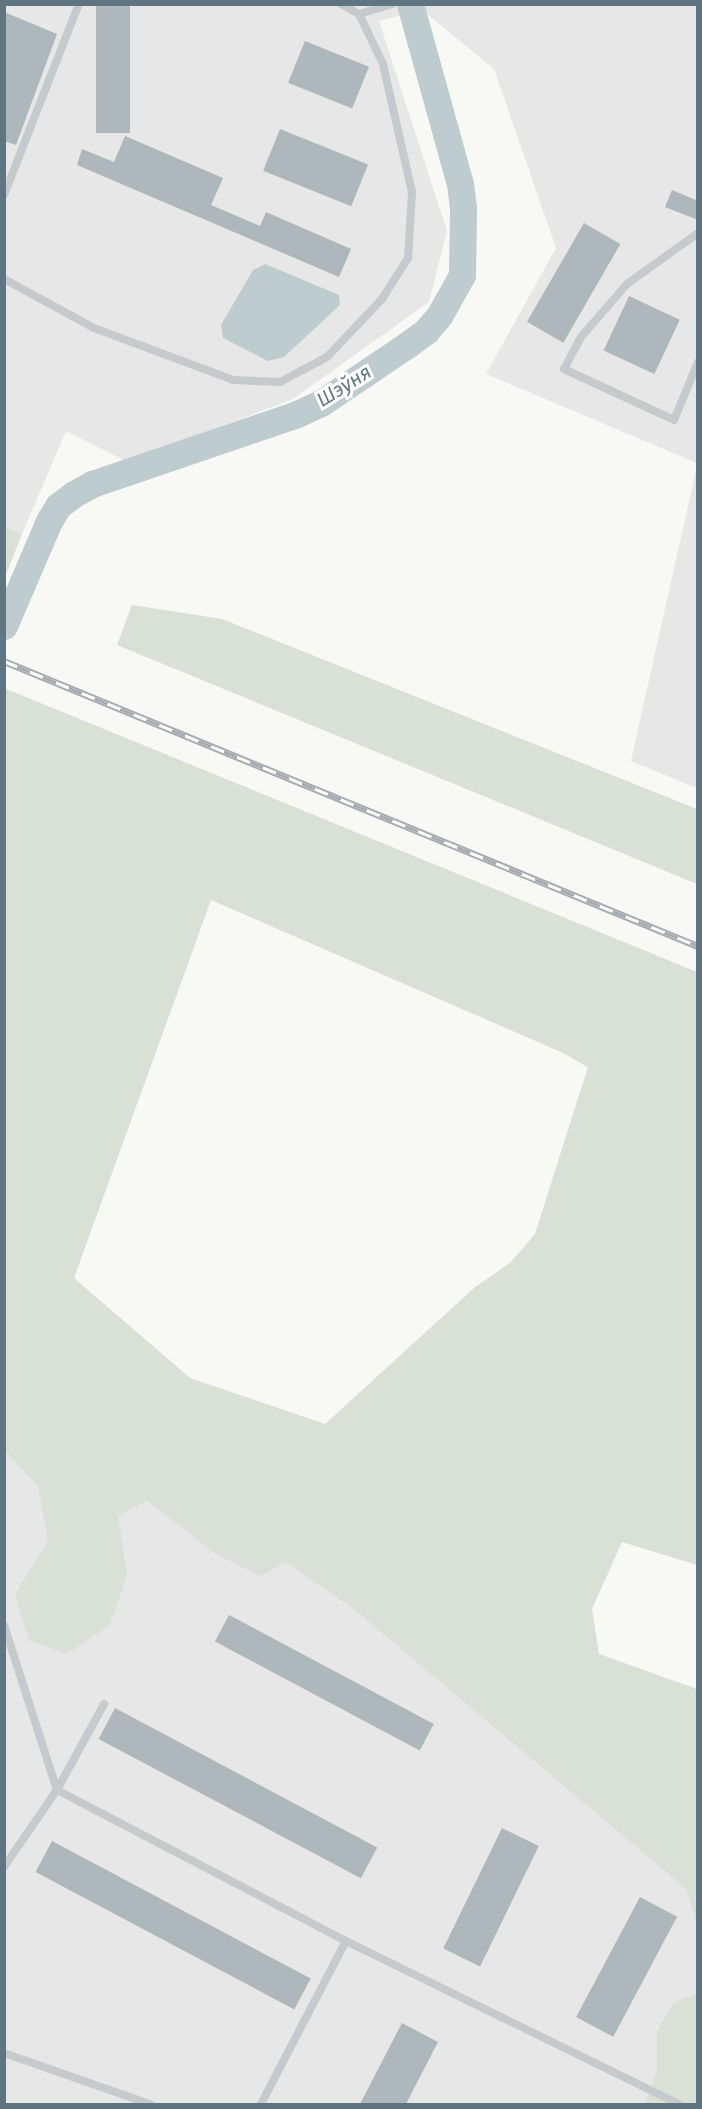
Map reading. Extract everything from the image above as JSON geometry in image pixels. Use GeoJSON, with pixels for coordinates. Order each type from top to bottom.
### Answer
{"type":"FeatureCollection","features":[{"type":"Feature","properties":{"kind":"lane"},"geometry":{"type":"LineString","coordinates":[[4,195],[79,4]]}},
{"type":"Feature","properties":{"kind":"lane"},"geometry":{"type":"LineString","coordinates":[[4,279],[94,328],[233,380],[280,382],[327,357],[382,299],[408,258],[412,192],[382,64],[359,14],[341,4]]}},
{"type":"Feature","properties":{"kind":"lane"},"geometry":{"type":"LineString","coordinates":[[359,14],[392,4]]}},
{"type":"Feature","properties":{"kind":"lane"},"geometry":{"type":"LineString","coordinates":[[698,233],[627,284],[581,337],[564,369],[674,420],[698,362]]}},
{"type":"Feature","properties":{"kind":"lane"},"geometry":{"type":"LineString","coordinates":[[4,1625],[57,1790],[346,1941],[679,2104]]}},
{"type":"Feature","properties":{"kind":"lane"},"geometry":{"type":"LineString","coordinates":[[4,1867],[57,1790],[104,1704]]}},
{"type":"Feature","properties":{"kind":"lane"},"geometry":{"type":"LineString","coordinates":[[261,2104],[346,1941]]}},
{"type":"Feature","properties":{"kind":"lane"},"geometry":{"type":"LineString","coordinates":[[4,2053],[150,2104]]}},
{"type":"Feature","properties":{"kind":"shaded area"},"geometry":{"type":"Polygon","coordinates":[[[4,5],[697,5],[697,463],[486,374],[556,248],[494,69],[422,10],[379,21],[447,231],[429,302],[293,399],[127,462],[66,431],[22,534],[5,527],[4,5]]]}},
{"type":"Feature","properties":{"kind":"shaded area"},"geometry":{"type":"Polygon","coordinates":[[[265,264],[339,295],[340,305],[284,357],[268,361],[223,338],[221,325],[253,270],[265,264]]]}},
{"type":"Feature","properties":{"kind":"shaded area"},"geometry":{"type":"Polygon","coordinates":[[[697,466],[698,788],[631,761],[697,466]]]}},
{"type":"Feature","properties":{"kind":"shaded area"},"geometry":{"type":"Polygon","coordinates":[[[5,527],[22,534],[5,577],[5,527]]]}},
{"type":"Feature","properties":{"kind":"shaded area"},"geometry":{"type":"Polygon","coordinates":[[[132,605],[222,619],[697,809],[697,884],[117,645],[132,605]]]}},
{"type":"Feature","properties":{"kind":"shaded area"},"geometry":{"type":"Polygon","coordinates":[[[4,688],[697,972],[697,1565],[622,1542],[592,1609],[599,1654],[697,1689],[697,1926],[686,1889],[352,1608],[285,1562],[260,1576],[216,1554],[147,1501],[118,1515],[127,1575],[110,1625],[67,1654],[29,1640],[15,1594],[48,1541],[38,1486],[5,1451],[4,688]],[[211,900],[74,1278],[190,1378],[325,1424],[474,1288],[511,1262],[535,1234],[588,1067],[561,1052],[211,900]]]}},
{"type":"Feature","properties":{"kind":"shaded area"},"geometry":{"type":"Polygon","coordinates":[[[4,1406],[98,1434],[352,1608],[686,1889],[697,1926],[697,2104],[5,2104],[4,1406]]]}},
{"type":"Feature","properties":{"kind":"shaded area"},"geometry":{"type":"Polygon","coordinates":[[[697,1994],[697,2104],[645,2104],[657,2071],[657,2031],[674,2002],[697,1994]]]}},
{"type":"Feature","properties":{"kind":"building"},"geometry":{"type":"Polygon","coordinates":[[[96,4],[130,4],[130,133],[96,133],[96,4]]]}},
{"type":"Feature","properties":{"kind":"building"},"geometry":{"type":"Polygon","coordinates":[[[4,12],[57,34],[16,145],[4,141],[4,12]]]}},
{"type":"Feature","properties":{"kind":"building"},"geometry":{"type":"Polygon","coordinates":[[[305,41],[369,67],[352,109],[288,83],[305,41]]]}},
{"type":"Feature","properties":{"kind":"building"},"geometry":{"type":"Polygon","coordinates":[[[280,129],[368,165],[351,206],[263,171],[280,129]]]}},
{"type":"Feature","properties":{"kind":"building"},"geometry":{"type":"Polygon","coordinates":[[[125,136],[223,178],[211,205],[260,226],[266,212],[351,249],[339,277],[77,165],[82,149],[114,162],[125,136]]]}},
{"type":"Feature","properties":{"kind":"building"},"geometry":{"type":"Polygon","coordinates":[[[672,190],[698,201],[698,220],[665,207],[672,190]]]}},
{"type":"Feature","properties":{"kind":"building"},"geometry":{"type":"Polygon","coordinates":[[[584,223],[620,244],[563,343],[527,322],[584,223]]]}},
{"type":"Feature","properties":{"kind":"building"},"geometry":{"type":"Polygon","coordinates":[[[629,296],[680,320],[654,374],[604,350],[629,296]]]}},
{"type":"Feature","properties":{"kind":"building"},"geometry":{"type":"Polygon","coordinates":[[[229,1615],[434,1724],[420,1750],[215,1641],[229,1615]]]}},
{"type":"Feature","properties":{"kind":"building"},"geometry":{"type":"Polygon","coordinates":[[[115,1708],[377,1847],[361,1878],[99,1739],[115,1708]]]}},
{"type":"Feature","properties":{"kind":"building"},"geometry":{"type":"Polygon","coordinates":[[[502,1828],[539,1846],[480,1966],[443,1948],[502,1828]]]}},
{"type":"Feature","properties":{"kind":"building"},"geometry":{"type":"Polygon","coordinates":[[[52,1841],[311,1979],[294,2009],[36,1872],[52,1841]]]}},
{"type":"Feature","properties":{"kind":"building"},"geometry":{"type":"Polygon","coordinates":[[[640,1897],[677,1917],[613,2037],[576,2017],[640,1897]]]}},
{"type":"Feature","properties":{"kind":"building"},"geometry":{"type":"Polygon","coordinates":[[[402,2023],[438,2042],[406,2104],[360,2104],[402,2023]]]}},
{"type":"Feature","properties":{"kind":"waterway","name":"Шэўня"},"geometry":{"type":"LineString","coordinates":[[4,626],[49,521],[58,506],[74,494],[92,484],[295,415],[321,403],[426,331],[439,316],[462,275],[463,208],[460,184],[410,4]]}},
{"type":"Feature","properties":{"kind":"railway"},"geometry":{"type":"LineString","coordinates":[[4,661],[698,946]]}}]}
